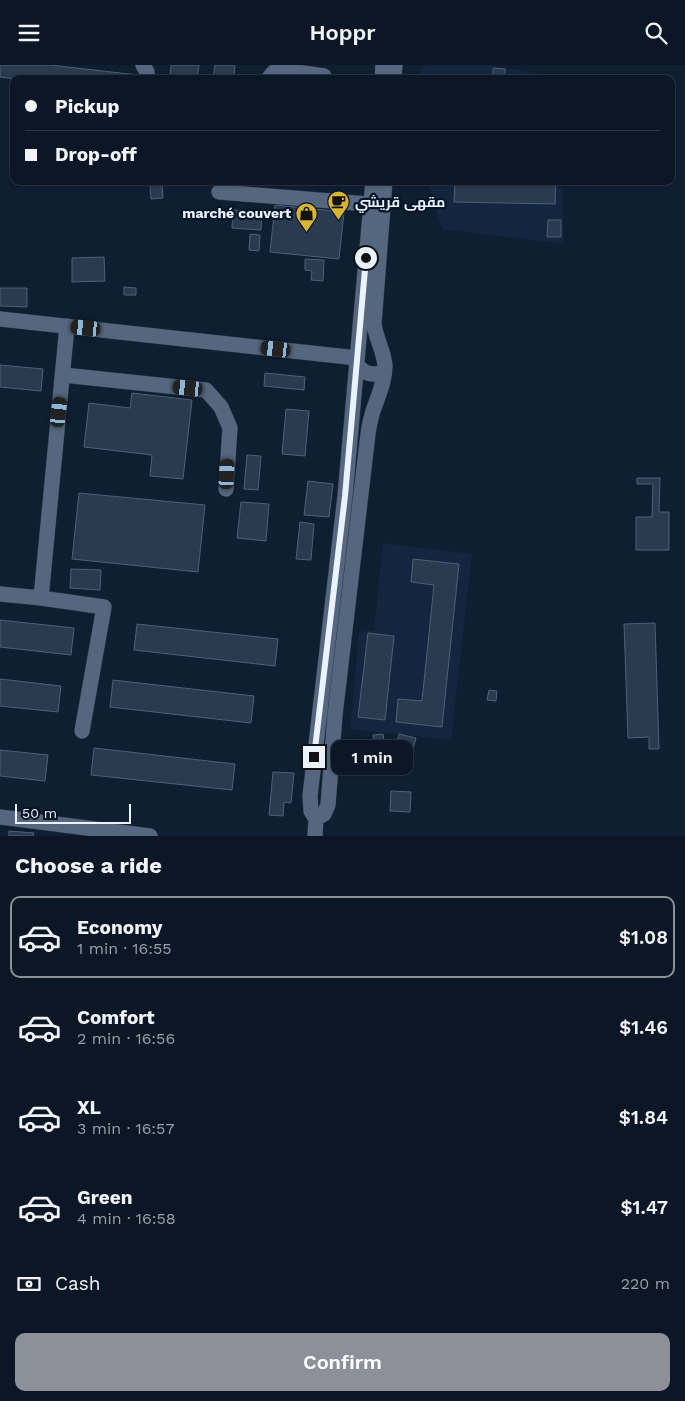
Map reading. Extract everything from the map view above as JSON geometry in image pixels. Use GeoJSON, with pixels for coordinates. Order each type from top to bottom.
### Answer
{"type":"FeatureCollection","features":[{"type":"Feature","properties":{"kind":"street"},"geometry":{"type":"LineString","coordinates":[[272,75],[283,70],[324,73]]}},
{"type":"Feature","properties":{"kind":"street"},"geometry":{"type":"LineString","coordinates":[[316,819],[324,814],[328,805],[335,715],[369,428],[372,413],[381,389],[384,371],[383,356],[374,324],[377,205],[373,185]]}},
{"type":"Feature","properties":{"kind":"street"},"geometry":{"type":"LineString","coordinates":[[315,836],[316,819],[311,811],[309,801],[345,496],[357,356],[377,205],[384,185]]}},
{"type":"Feature","properties":{"kind":"street"},"geometry":{"type":"LineString","coordinates":[[219,192],[377,205]]}},
{"type":"Feature","properties":{"kind":"street"},"geometry":{"type":"LineString","coordinates":[[0,319],[357,356]]}},
{"type":"Feature","properties":{"kind":"street"},"geometry":{"type":"LineString","coordinates":[[41,597],[67,326]]}},
{"type":"Feature","properties":{"kind":"street"},"geometry":{"type":"LineString","coordinates":[[380,346],[364,343],[357,356],[359,368],[368,374],[384,371]]}},
{"type":"Feature","properties":{"kind":"street"},"geometry":{"type":"LineString","coordinates":[[63,375],[206,389],[221,407],[230,428],[226,489]]}},
{"type":"Feature","properties":{"kind":"street"},"geometry":{"type":"LineString","coordinates":[[0,594],[41,597],[104,607],[82,731]]}},
{"type":"Feature","properties":{"kind":"street"},"geometry":{"type":"LineString","coordinates":[[0,817],[57,830],[150,836]]}},
{"type":"Feature","properties":{"kind":"shaded area"},"geometry":{"type":"Polygon","coordinates":[[[425,65],[492,65],[548,75],[417,75],[425,65]]]}},
{"type":"Feature","properties":{"kind":"shaded area"},"geometry":{"type":"Polygon","coordinates":[[[429,185],[562,185],[564,244],[442,229],[429,185]]]}},
{"type":"Feature","properties":{"kind":"shaded area"},"geometry":{"type":"Polygon","coordinates":[[[383,543],[472,554],[451,740],[350,729],[359,632],[374,630],[383,543]]]}},
{"type":"Feature","properties":{"kind":"building"},"geometry":{"type":"Polygon","coordinates":[[[0,65],[50,65],[138,75],[10,75],[10,78],[0,77],[0,65]]]}},
{"type":"Feature","properties":{"kind":"building"},"geometry":{"type":"Polygon","coordinates":[[[171,65],[199,65],[198,75],[170,75],[171,65]]]}},
{"type":"Feature","properties":{"kind":"building"},"geometry":{"type":"Polygon","coordinates":[[[215,65],[235,65],[234,75],[214,75],[215,65]]]}},
{"type":"Feature","properties":{"kind":"building"},"geometry":{"type":"Polygon","coordinates":[[[493,68],[505,69],[505,75],[493,75],[493,68]]]}},
{"type":"Feature","properties":{"kind":"building"},"geometry":{"type":"Polygon","coordinates":[[[150,185],[162,185],[163,198],[151,199],[150,185]]]}},
{"type":"Feature","properties":{"kind":"building"},"geometry":{"type":"Polygon","coordinates":[[[455,185],[556,185],[555,204],[454,202],[455,185]]]}},
{"type":"Feature","properties":{"kind":"building","name":"marché couvert"},"geometry":{"type":"Polygon","coordinates":[[[275,205],[344,212],[339,259],[270,252],[275,205]]]}},
{"type":"Feature","properties":{"kind":"building"},"geometry":{"type":"Polygon","coordinates":[[[233,210],[262,211],[261,230],[232,228],[233,210]]]}},
{"type":"Feature","properties":{"kind":"building"},"geometry":{"type":"Polygon","coordinates":[[[548,220],[561,220],[561,237],[547,237],[548,220]]]}},
{"type":"Feature","properties":{"kind":"building"},"geometry":{"type":"Polygon","coordinates":[[[250,234],[260,235],[259,251],[249,250],[250,234]]]}},
{"type":"Feature","properties":{"kind":"building"},"geometry":{"type":"Polygon","coordinates":[[[104,257],[105,281],[72,282],[72,258],[104,257]]]}},
{"type":"Feature","properties":{"kind":"building"},"geometry":{"type":"Polygon","coordinates":[[[305,259],[324,260],[323,281],[311,280],[312,271],[305,270],[305,259]]]}},
{"type":"Feature","properties":{"kind":"building"},"geometry":{"type":"Polygon","coordinates":[[[124,287],[136,288],[136,295],[124,295],[124,287]]]}},
{"type":"Feature","properties":{"kind":"building"},"geometry":{"type":"Polygon","coordinates":[[[0,288],[27,288],[27,307],[0,306],[0,288]]]}},
{"type":"Feature","properties":{"kind":"building"},"geometry":{"type":"Polygon","coordinates":[[[0,365],[43,369],[41,391],[0,387],[0,365]]]}},
{"type":"Feature","properties":{"kind":"building"},"geometry":{"type":"Polygon","coordinates":[[[265,373],[305,377],[304,390],[264,386],[265,373]]]}},
{"type":"Feature","properties":{"kind":"building"},"geometry":{"type":"Polygon","coordinates":[[[132,393],[192,400],[183,479],[150,476],[152,455],[84,447],[89,403],[130,408],[132,393]]]}},
{"type":"Feature","properties":{"kind":"building"},"geometry":{"type":"Polygon","coordinates":[[[286,409],[309,411],[305,456],[282,454],[286,409]]]}},
{"type":"Feature","properties":{"kind":"building"},"geometry":{"type":"Polygon","coordinates":[[[247,455],[261,456],[258,490],[244,489],[247,455]]]}},
{"type":"Feature","properties":{"kind":"building"},"geometry":{"type":"Polygon","coordinates":[[[637,478],[660,478],[659,512],[669,512],[669,550],[636,550],[636,517],[652,517],[653,484],[637,484],[637,478]]]}},
{"type":"Feature","properties":{"kind":"building"},"geometry":{"type":"Polygon","coordinates":[[[308,481],[333,484],[329,517],[304,515],[308,481]]]}},
{"type":"Feature","properties":{"kind":"building"},"geometry":{"type":"Polygon","coordinates":[[[79,493],[205,505],[198,572],[72,559],[79,493]]]}},
{"type":"Feature","properties":{"kind":"building"},"geometry":{"type":"Polygon","coordinates":[[[241,502],[269,504],[266,541],[237,538],[241,502]]]}},
{"type":"Feature","properties":{"kind":"building"},"geometry":{"type":"Polygon","coordinates":[[[300,522],[314,524],[311,560],[296,559],[300,522]]]}},
{"type":"Feature","properties":{"kind":"building"},"geometry":{"type":"Polygon","coordinates":[[[413,559],[459,564],[442,727],[396,722],[398,699],[422,701],[434,585],[411,582],[413,559]]]}},
{"type":"Feature","properties":{"kind":"building"},"geometry":{"type":"Polygon","coordinates":[[[71,569],[101,570],[100,590],[70,588],[71,569]]]}},
{"type":"Feature","properties":{"kind":"building"},"geometry":{"type":"Polygon","coordinates":[[[0,620],[74,628],[71,655],[0,647],[0,620]]]}},
{"type":"Feature","properties":{"kind":"building"},"geometry":{"type":"Polygon","coordinates":[[[655,623],[659,749],[649,749],[649,737],[628,738],[624,624],[655,623]]]}},
{"type":"Feature","properties":{"kind":"building"},"geometry":{"type":"Polygon","coordinates":[[[137,624],[278,639],[275,666],[134,650],[137,624]]]}},
{"type":"Feature","properties":{"kind":"building"},"geometry":{"type":"Polygon","coordinates":[[[368,633],[394,636],[385,720],[358,717],[368,633]]]}},
{"type":"Feature","properties":{"kind":"building"},"geometry":{"type":"Polygon","coordinates":[[[0,679],[61,686],[58,712],[0,706],[0,679]]]}},
{"type":"Feature","properties":{"kind":"building"},"geometry":{"type":"Polygon","coordinates":[[[113,680],[254,696],[251,723],[110,707],[113,680]]]}},
{"type":"Feature","properties":{"kind":"building"},"geometry":{"type":"Polygon","coordinates":[[[489,690],[497,691],[496,701],[487,700],[489,690]]]}},
{"type":"Feature","properties":{"kind":"building"},"geometry":{"type":"Polygon","coordinates":[[[383,734],[384,742],[374,743],[373,735],[383,734]]]}},
{"type":"Feature","properties":{"kind":"building"},"geometry":{"type":"Polygon","coordinates":[[[399,734],[416,738],[413,749],[396,746],[399,734]]]}},
{"type":"Feature","properties":{"kind":"building"},"geometry":{"type":"Polygon","coordinates":[[[94,748],[235,764],[232,790],[91,775],[94,748]]]}},
{"type":"Feature","properties":{"kind":"building"},"geometry":{"type":"Polygon","coordinates":[[[0,750],[48,755],[45,781],[0,776],[0,750]]]}},
{"type":"Feature","properties":{"kind":"building"},"geometry":{"type":"Polygon","coordinates":[[[273,772],[294,773],[291,803],[284,802],[283,816],[269,815],[273,772]]]}},
{"type":"Feature","properties":{"kind":"building"},"geometry":{"type":"Polygon","coordinates":[[[391,791],[411,792],[410,812],[390,811],[391,791]]]}},
{"type":"Feature","properties":{"kind":"building"},"geometry":{"type":"Polygon","coordinates":[[[9,831],[34,833],[33,836],[9,836],[9,831]]]}},
{"type":"Feature","properties":{"kind":"place","name":"مقهى قريشي"},"geometry":{"type":"Point","coordinates":[339,221]}},
{"type":"Feature","properties":{"kind":"place","name":"marché couvert"},"geometry":{"type":"Point","coordinates":[307,232]}},
{"type":"Feature","properties":{"kind":"route"},"geometry":{"type":"LineString","coordinates":[[314,757],[345,496],[366,258]]}}]}
